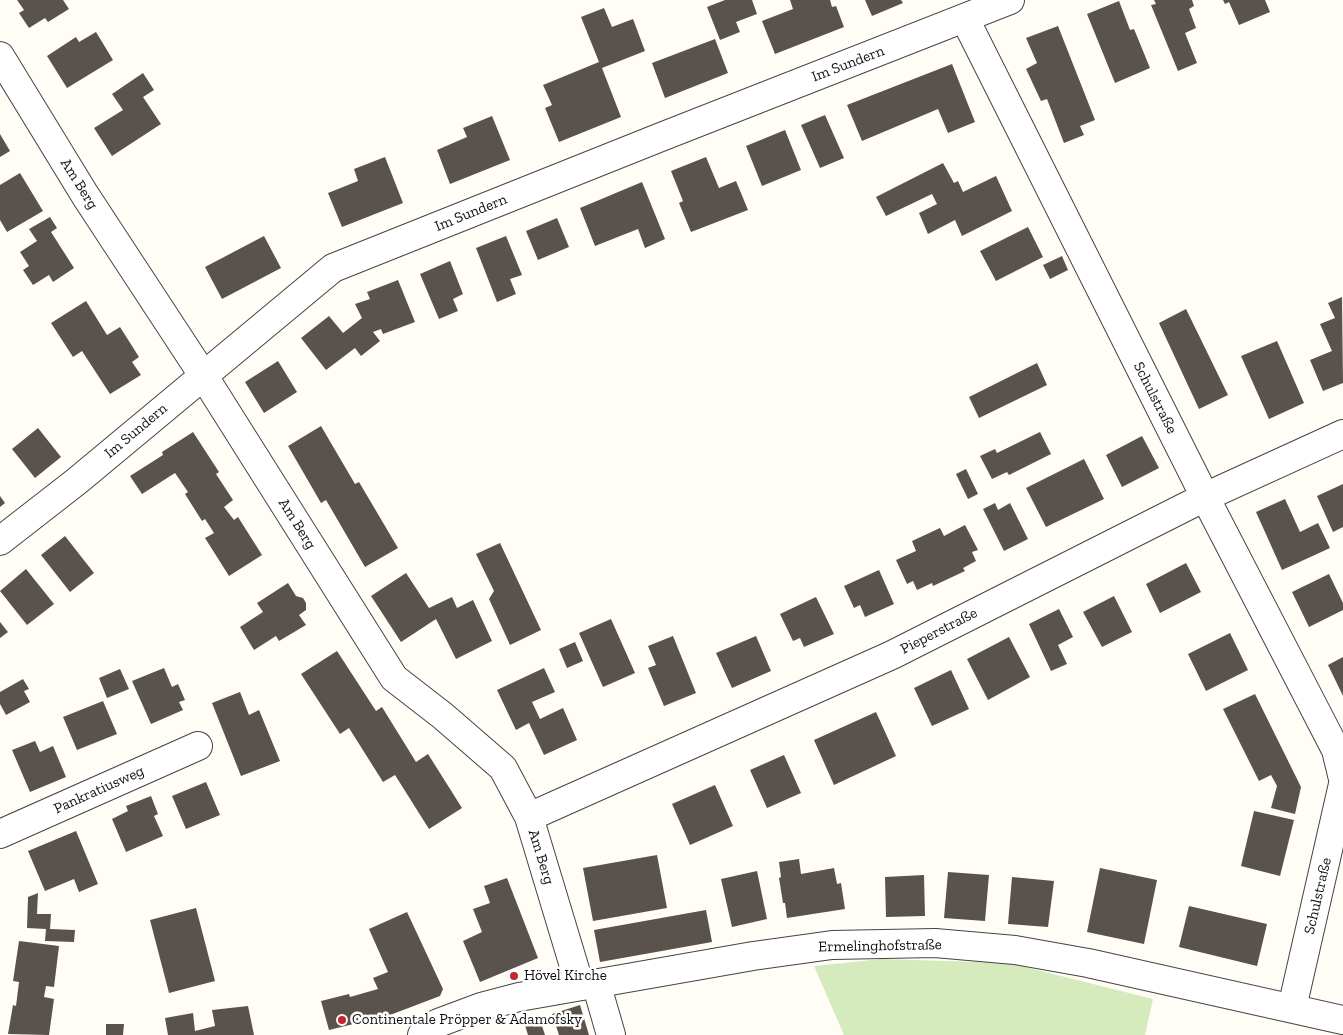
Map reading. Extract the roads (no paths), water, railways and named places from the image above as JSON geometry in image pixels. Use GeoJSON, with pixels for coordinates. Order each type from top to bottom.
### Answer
{"type":"FeatureCollection","features":[{"type":"Feature","properties":{"kind":"street","name":"Im Sundern"},"geometry":{"type":"LineString","coordinates":[[0,541],[77,481],[333,268],[661,136],[1010,0]]}},
{"type":"Feature","properties":{"kind":"street","name":"Schulstraße"},"geometry":{"type":"LineString","coordinates":[[965,19],[1205,497],[1336,750],[1343,778]]}},
{"type":"Feature","properties":{"kind":"street","name":"Am Berg"},"geometry":{"type":"LineString","coordinates":[[0,56],[85,195],[203,375],[394,678],[443,716],[503,768],[529,817],[588,985],[611,1035]]}},
{"type":"Feature","properties":{"kind":"street","name":"Pieperstraße"},"geometry":{"type":"LineString","coordinates":[[529,817],[892,655],[1205,497],[1343,434]]}},
{"type":"Feature","properties":{"kind":"street","name":"Pankratiusweg"},"geometry":{"type":"LineString","coordinates":[[0,834],[198,746]]}},
{"type":"Feature","properties":{"kind":"street","name":"Schulstraße"},"geometry":{"type":"LineString","coordinates":[[1292,1008],[1343,784]]}},
{"type":"Feature","properties":{"kind":"street","name":"Ermelinghofstraße"},"geometry":{"type":"LineString","coordinates":[[422,1035],[438,1023],[481,1007],[519,997],[753,956],[832,945],[935,943],[1015,950],[1088,962],[1343,1020]]}},
{"type":"Feature","properties":{"kind":"place","name":"Hövel Kirche"},"geometry":{"type":"Point","coordinates":[514,976]}},
{"type":"Feature","properties":{"kind":"place","name":"Continentale Pröpper & Adamofsky"},"geometry":{"type":"Point","coordinates":[342,1020]}}]}
